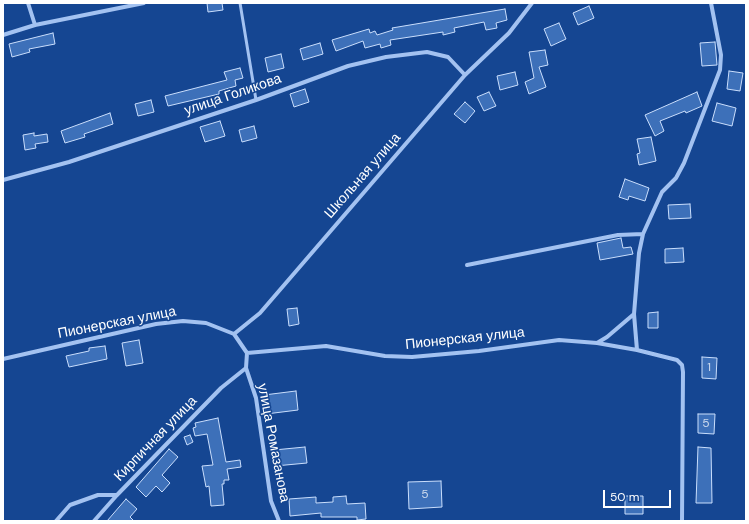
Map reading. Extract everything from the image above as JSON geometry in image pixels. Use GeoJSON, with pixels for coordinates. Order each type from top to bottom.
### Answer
{"type":"FeatureCollection","features":[{"type":"Feature","properties":{"kind":"street"},"geometry":{"type":"LineString","coordinates":[[28,3],[35,26]]}},
{"type":"Feature","properties":{"kind":"street"},"geometry":{"type":"LineString","coordinates":[[3,35],[35,26],[144,3]]}},
{"type":"Feature","properties":{"kind":"street","name":"Школьная улица"},"geometry":{"type":"LineString","coordinates":[[234,334],[260,313],[465,75],[509,33],[532,3]]}},
{"type":"Feature","properties":{"kind":"street"},"geometry":{"type":"LineString","coordinates":[[637,350],[634,314],[639,253],[643,234],[662,192],[676,178],[684,163],[720,70],[720,49],[711,3]]}},
{"type":"Feature","properties":{"kind":"street","name":"улица Голикова"},"geometry":{"type":"LineString","coordinates":[[3,180],[69,162],[256,100],[348,66],[386,57],[427,52],[448,57],[465,75]]}},
{"type":"Feature","properties":{"kind":"street"},"geometry":{"type":"LineString","coordinates":[[467,265],[618,235],[643,234]]}},
{"type":"Feature","properties":{"kind":"street"},"geometry":{"type":"LineString","coordinates":[[597,343],[607,337],[634,314]]}},
{"type":"Feature","properties":{"kind":"street","name":"Пионерская улица"},"geometry":{"type":"LineString","coordinates":[[3,359],[156,324],[183,321],[206,323],[234,334]]}},
{"type":"Feature","properties":{"kind":"street"},"geometry":{"type":"LineString","coordinates":[[234,334],[248,353],[246,368]]}},
{"type":"Feature","properties":{"kind":"street","name":"Пионерская улица"},"geometry":{"type":"LineString","coordinates":[[248,353],[326,346],[385,356],[412,357],[479,351],[559,340],[597,343],[637,350],[677,360],[682,365],[682,521]]}},
{"type":"Feature","properties":{"kind":"street","name":"Кирпичная улица"},"geometry":{"type":"LineString","coordinates":[[56,521],[70,505],[98,495],[117,495],[221,388],[246,368]]}},
{"type":"Feature","properties":{"kind":"street","name":"улица Ромазанова"},"geometry":{"type":"LineString","coordinates":[[246,368],[256,398],[271,501],[279,521]]}},
{"type":"Feature","properties":{"kind":"street"},"geometry":{"type":"LineString","coordinates":[[94,521],[117,495]]}},
{"type":"Feature","properties":{"kind":"lane"},"geometry":{"type":"LineString","coordinates":[[240,3],[256,100]]}},
{"type":"Feature","properties":{"kind":"building"},"geometry":{"type":"Polygon","coordinates":[[[207,3],[222,3],[223,10],[208,12],[207,3]]]}},
{"type":"Feature","properties":{"kind":"building"},"geometry":{"type":"Polygon","coordinates":[[[589,6],[594,18],[578,25],[573,13],[589,6]]]}},
{"type":"Feature","properties":{"kind":"building"},"geometry":{"type":"Polygon","coordinates":[[[505,9],[507,20],[496,23],[497,28],[486,30],[484,22],[454,28],[455,32],[443,35],[443,32],[390,40],[391,45],[381,48],[380,44],[365,48],[363,41],[336,51],[332,40],[369,29],[370,33],[375,31],[377,35],[393,30],[392,28],[505,9]]]}},
{"type":"Feature","properties":{"kind":"building"},"geometry":{"type":"Polygon","coordinates":[[[559,23],[566,39],[551,46],[544,29],[559,23]]]}},
{"type":"Feature","properties":{"kind":"building"},"geometry":{"type":"Polygon","coordinates":[[[53,33],[55,44],[29,49],[30,52],[12,57],[9,44],[53,33]]]}},
{"type":"Feature","properties":{"kind":"building"},"geometry":{"type":"Polygon","coordinates":[[[715,42],[717,65],[702,66],[700,43],[715,42]]]}},
{"type":"Feature","properties":{"kind":"building"},"geometry":{"type":"Polygon","coordinates":[[[320,43],[323,54],[303,60],[300,49],[320,43]]]}},
{"type":"Feature","properties":{"kind":"building"},"geometry":{"type":"Polygon","coordinates":[[[545,50],[548,65],[539,67],[546,87],[529,94],[525,82],[534,78],[529,52],[545,50]]]}},
{"type":"Feature","properties":{"kind":"building"},"geometry":{"type":"Polygon","coordinates":[[[281,54],[284,68],[268,72],[265,58],[281,54]]]}},
{"type":"Feature","properties":{"kind":"building"},"geometry":{"type":"Polygon","coordinates":[[[240,68],[243,78],[235,80],[236,86],[219,91],[219,94],[168,106],[165,96],[227,80],[224,72],[240,68]]]}},
{"type":"Feature","properties":{"kind":"building"},"geometry":{"type":"Polygon","coordinates":[[[729,71],[743,73],[740,91],[727,89],[729,71]]]}},
{"type":"Feature","properties":{"kind":"building"},"geometry":{"type":"Polygon","coordinates":[[[515,72],[518,85],[500,90],[497,76],[515,72]]]}},
{"type":"Feature","properties":{"kind":"building"},"geometry":{"type":"Polygon","coordinates":[[[305,89],[309,102],[294,107],[290,94],[305,89]]]}},
{"type":"Feature","properties":{"kind":"building"},"geometry":{"type":"Polygon","coordinates":[[[489,92],[496,106],[484,111],[477,97],[489,92]]]}},
{"type":"Feature","properties":{"kind":"building"},"geometry":{"type":"Polygon","coordinates":[[[697,92],[702,106],[686,113],[685,111],[660,121],[664,131],[655,136],[645,115],[697,92]]]}},
{"type":"Feature","properties":{"kind":"building"},"geometry":{"type":"Polygon","coordinates":[[[151,100],[154,112],[138,116],[135,104],[151,100]]]}},
{"type":"Feature","properties":{"kind":"building"},"geometry":{"type":"Polygon","coordinates":[[[465,102],[475,111],[465,123],[454,114],[465,102]]]}},
{"type":"Feature","properties":{"kind":"building"},"geometry":{"type":"Polygon","coordinates":[[[717,103],[736,108],[732,126],[712,121],[717,103]]]}},
{"type":"Feature","properties":{"kind":"building"},"geometry":{"type":"Polygon","coordinates":[[[110,113],[113,124],[84,134],[85,137],[65,143],[61,131],[110,113]]]}},
{"type":"Feature","properties":{"kind":"building"},"geometry":{"type":"Polygon","coordinates":[[[220,121],[225,136],[205,142],[200,127],[220,121]]]}},
{"type":"Feature","properties":{"kind":"building"},"geometry":{"type":"Polygon","coordinates":[[[254,126],[257,138],[242,142],[239,130],[254,126]]]}},
{"type":"Feature","properties":{"kind":"building"},"geometry":{"type":"Polygon","coordinates":[[[34,133],[34,136],[47,134],[48,142],[35,144],[36,148],[25,150],[23,135],[34,133]]]}},
{"type":"Feature","properties":{"kind":"building"},"geometry":{"type":"Polygon","coordinates":[[[651,137],[656,161],[639,165],[637,154],[640,153],[637,139],[651,137]]]}},
{"type":"Feature","properties":{"kind":"building"},"geometry":{"type":"Polygon","coordinates":[[[625,179],[649,188],[645,201],[629,196],[628,200],[619,197],[625,179]]]}},
{"type":"Feature","properties":{"kind":"building"},"geometry":{"type":"Polygon","coordinates":[[[690,204],[691,218],[669,219],[668,205],[690,204]]]}},
{"type":"Feature","properties":{"kind":"building"},"geometry":{"type":"Polygon","coordinates":[[[621,238],[623,248],[631,247],[633,254],[600,260],[597,243],[621,238]]]}},
{"type":"Feature","properties":{"kind":"building"},"geometry":{"type":"Polygon","coordinates":[[[683,248],[684,262],[665,263],[665,249],[683,248]]]}},
{"type":"Feature","properties":{"kind":"building"},"geometry":{"type":"Polygon","coordinates":[[[297,308],[299,324],[289,326],[287,309],[297,308]]]}},
{"type":"Feature","properties":{"kind":"building"},"geometry":{"type":"Polygon","coordinates":[[[658,312],[658,328],[648,328],[648,313],[658,312]]]}},
{"type":"Feature","properties":{"kind":"building"},"geometry":{"type":"Polygon","coordinates":[[[139,340],[143,363],[126,366],[122,343],[139,340]]]}},
{"type":"Feature","properties":{"kind":"building"},"geometry":{"type":"Polygon","coordinates":[[[105,346],[107,359],[69,367],[66,356],[89,351],[89,348],[105,346]]]}},
{"type":"Feature","properties":{"kind":"building"},"geometry":{"type":"Polygon","coordinates":[[[702,357],[717,358],[716,379],[702,378],[702,357]]]}},
{"type":"Feature","properties":{"kind":"building"},"geometry":{"type":"Polygon","coordinates":[[[296,391],[298,410],[266,414],[264,395],[296,391]]]}},
{"type":"Feature","properties":{"kind":"building"},"geometry":{"type":"Polygon","coordinates":[[[698,414],[715,414],[714,434],[698,433],[698,414]]]}},
{"type":"Feature","properties":{"kind":"building"},"geometry":{"type":"Polygon","coordinates":[[[218,418],[226,462],[240,460],[241,467],[227,469],[229,480],[224,480],[224,484],[222,484],[224,505],[211,506],[209,486],[206,487],[202,466],[213,465],[207,434],[195,436],[193,428],[196,427],[195,423],[218,418]]]}},
{"type":"Feature","properties":{"kind":"building"},"geometry":{"type":"Polygon","coordinates":[[[190,435],[193,442],[187,445],[184,437],[190,435]]]}},
{"type":"Feature","properties":{"kind":"building"},"geometry":{"type":"Polygon","coordinates":[[[305,447],[307,463],[275,466],[274,450],[305,447]]]}},
{"type":"Feature","properties":{"kind":"building"},"geometry":{"type":"Polygon","coordinates":[[[698,447],[711,448],[712,503],[696,503],[698,447]]]}},
{"type":"Feature","properties":{"kind":"building"},"geometry":{"type":"Polygon","coordinates":[[[169,449],[178,457],[162,475],[170,483],[162,492],[156,486],[146,497],[136,487],[169,449]]]}},
{"type":"Feature","properties":{"kind":"building"},"geometry":{"type":"Polygon","coordinates":[[[441,481],[442,507],[409,509],[408,482],[441,481]]]}},
{"type":"Feature","properties":{"kind":"building"},"geometry":{"type":"Polygon","coordinates":[[[346,496],[347,504],[365,503],[366,519],[357,520],[357,517],[321,517],[321,513],[290,516],[289,499],[316,497],[316,503],[333,502],[333,497],[346,496]]]}},
{"type":"Feature","properties":{"kind":"building"},"geometry":{"type":"Polygon","coordinates":[[[625,496],[643,496],[643,514],[625,514],[625,496]]]}},
{"type":"Feature","properties":{"kind":"building"},"geometry":{"type":"Polygon","coordinates":[[[126,499],[137,509],[130,517],[134,521],[107,521],[126,499]]]}}]}
